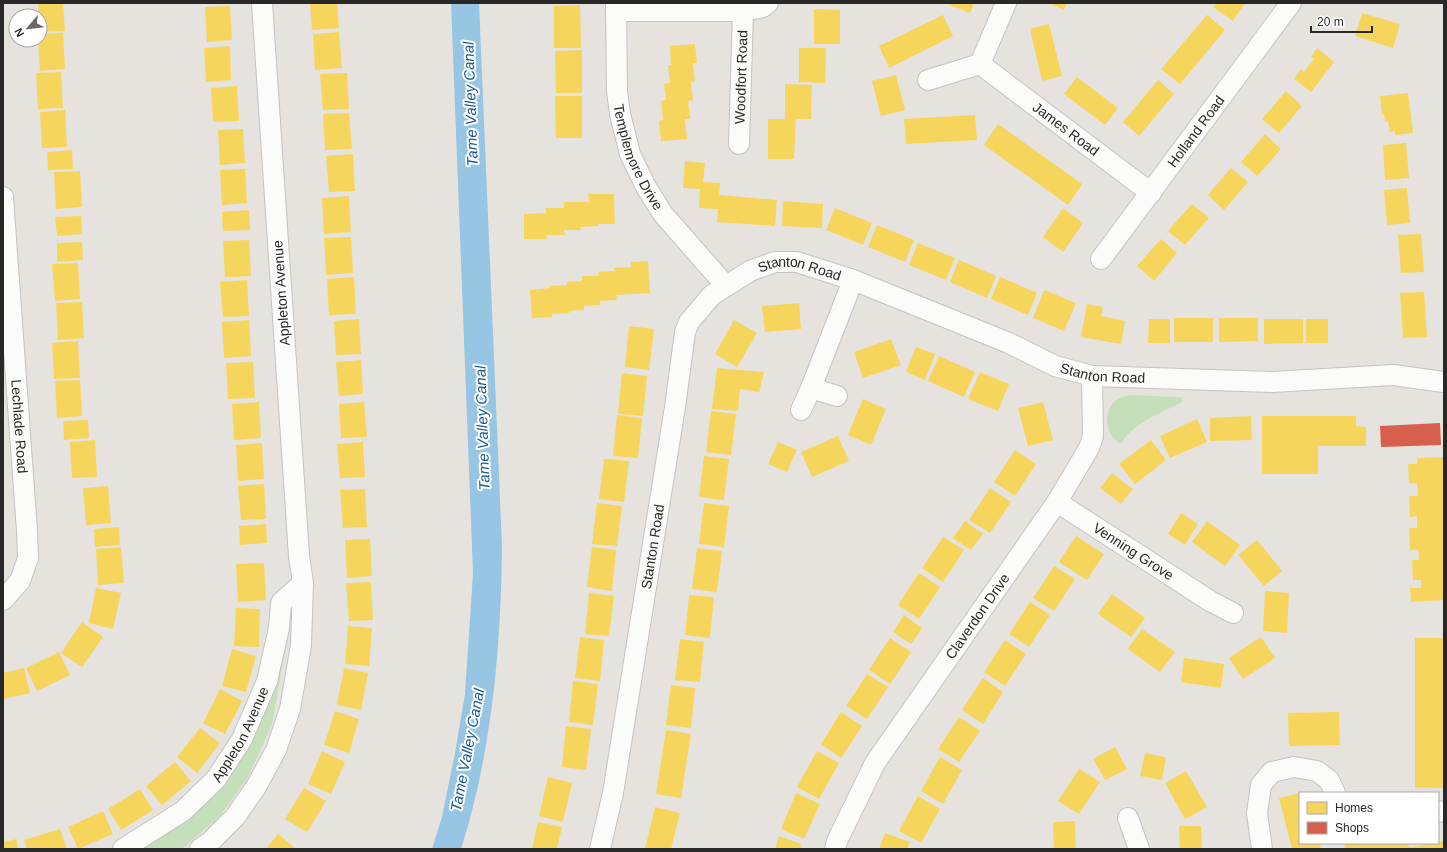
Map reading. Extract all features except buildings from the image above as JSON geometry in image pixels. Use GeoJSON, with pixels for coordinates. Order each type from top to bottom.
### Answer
{"type":"FeatureCollection","features":[{"type":"Feature","properties":{"kind":"street","name":"Appleton Avenue"},"geometry":{"type":"LineString","coordinates":[[200,849],[210,842],[235,817],[256,787],[276,750],[290,709],[301,645],[303,583],[298,556],[262,3]]}},
{"type":"Feature","properties":{"kind":"street","name":"Woodfort Road"},"geometry":{"type":"LineString","coordinates":[[616,7],[743,11],[763,7],[768,3]]}},
{"type":"Feature","properties":{"kind":"street"},"geometry":{"type":"LineString","coordinates":[[928,80],[980,64],[1006,3]]}},
{"type":"Feature","properties":{"kind":"street","name":"Holland Road"},"geometry":{"type":"LineString","coordinates":[[1101,259],[1152,193],[1291,3]]}},
{"type":"Feature","properties":{"kind":"street","name":"Templemore Drive"},"geometry":{"type":"LineString","coordinates":[[616,7],[617,91],[620,114],[630,154],[646,187],[663,214],[726,286]]}},
{"type":"Feature","properties":{"kind":"street","name":"Woodfort Road"},"geometry":{"type":"LineString","coordinates":[[739,144],[743,11]]}},
{"type":"Feature","properties":{"kind":"street","name":"James Road"},"geometry":{"type":"LineString","coordinates":[[980,64],[1152,193]]}},
{"type":"Feature","properties":{"kind":"street","name":"Lechlade Road"},"geometry":{"type":"LineString","coordinates":[[3,197],[28,558],[20,581],[3,600]]}},
{"type":"Feature","properties":{"kind":"street","name":"Stanton Road"},"geometry":{"type":"LineString","coordinates":[[600,849],[616,777],[675,407],[685,332],[689,322],[712,296],[750,270],[775,262],[797,262],[853,280],[1009,343],[1055,366],[1092,376],[1272,382],[1393,375],[1444,382]]}},
{"type":"Feature","properties":{"kind":"street"},"geometry":{"type":"LineString","coordinates":[[801,410],[853,280]]}},
{"type":"Feature","properties":{"kind":"street","name":"Claverdon Drive"},"geometry":{"type":"LineString","coordinates":[[835,849],[837,841],[875,763],[1056,502],[1089,448],[1093,436],[1092,376]]}},
{"type":"Feature","properties":{"kind":"street"},"geometry":{"type":"LineString","coordinates":[[811,388],[837,396]]}},
{"type":"Feature","properties":{"kind":"street","name":"Venning Grove"},"geometry":{"type":"LineString","coordinates":[[1056,502],[1205,608],[1233,613]]}},
{"type":"Feature","properties":{"kind":"street","name":"Appleton Avenue"},"geometry":{"type":"LineString","coordinates":[[123,849],[146,836],[183,811],[216,779],[242,739],[267,681],[279,628],[281,603],[303,583]]}},
{"type":"Feature","properties":{"kind":"street"},"geometry":{"type":"LineString","coordinates":[[1262,849],[1257,813],[1261,784],[1272,772],[1294,767],[1317,771],[1329,780],[1335,792]]}},
{"type":"Feature","properties":{"kind":"street"},"geometry":{"type":"LineString","coordinates":[[1128,818],[1139,849]]}},
{"type":"Feature","properties":{"kind":"green space"},"geometry":{"type":"Polygon","coordinates":[[[1133,395],[1177,397],[1182,398],[1182,402],[1148,419],[1132,430],[1121,444],[1111,435],[1108,428],[1107,415],[1113,403],[1118,399],[1133,395]]]}},
{"type":"Feature","properties":{"kind":"green space"},"geometry":{"type":"Polygon","coordinates":[[[291,616],[272,725],[247,779],[219,817],[182,849],[134,849],[232,770],[284,617],[291,616]]]}},
{"type":"Feature","properties":{"kind":"water","name":"Tame Valley Canal"},"geometry":{"type":"Polygon","coordinates":[[[451,3],[479,3],[502,546],[500,623],[493,699],[472,812],[461,849],[432,849],[442,817],[465,694],[473,573],[451,3]]]}}]}
